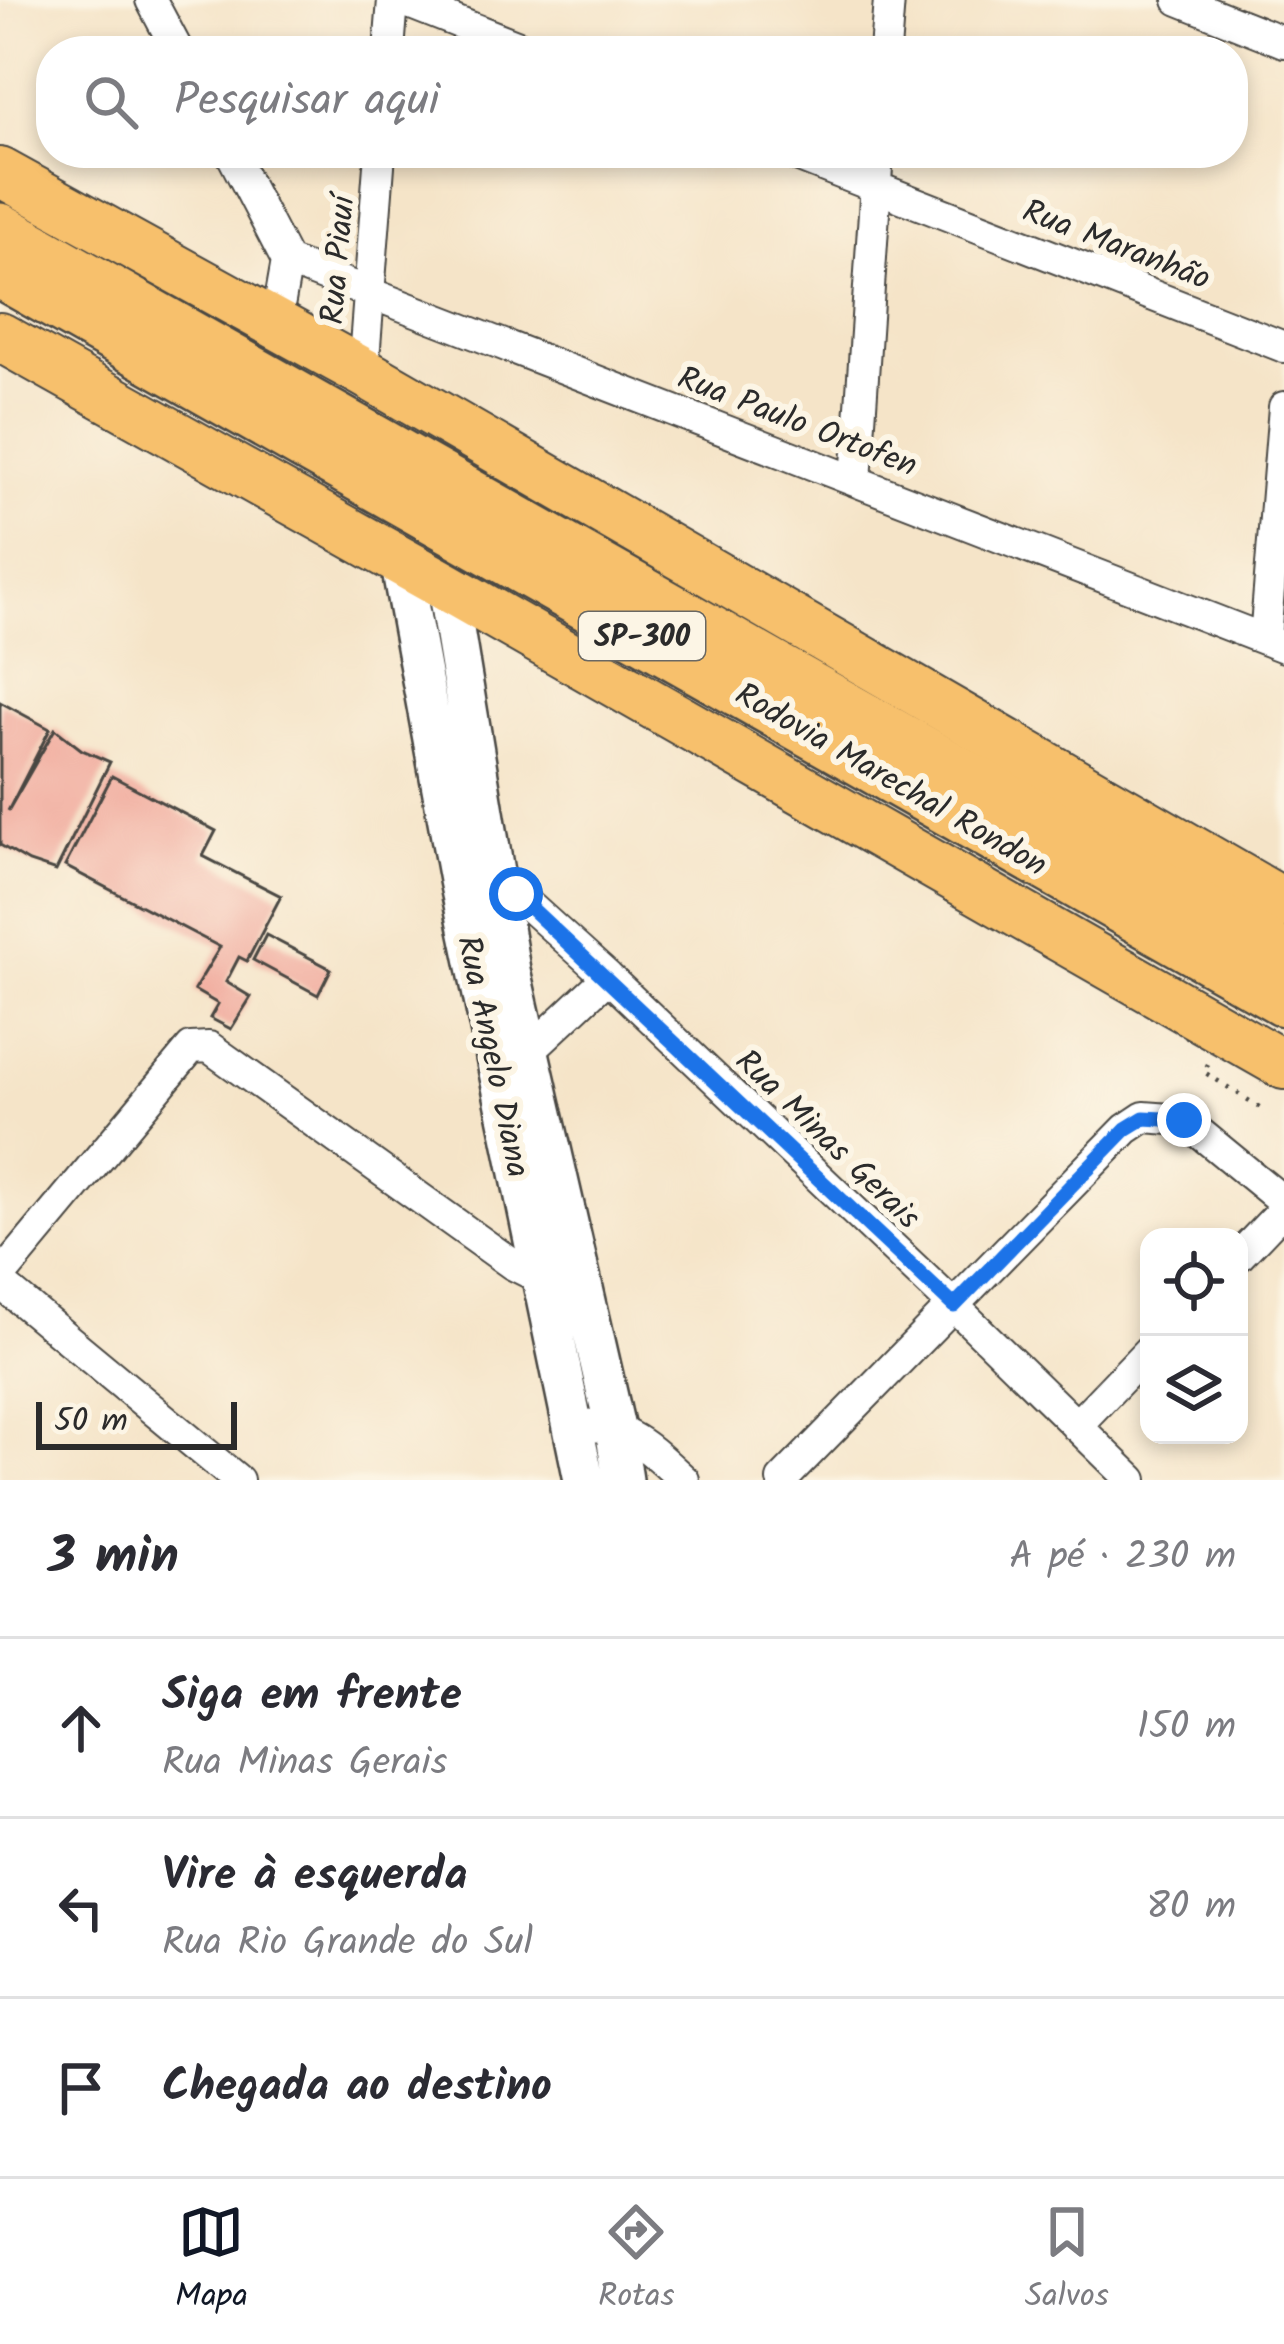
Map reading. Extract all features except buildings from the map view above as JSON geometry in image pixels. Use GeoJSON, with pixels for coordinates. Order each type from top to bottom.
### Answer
{"type":"FeatureCollection","features":[{"type":"Feature","properties":{"kind":"highway","name":"Rodovia Marechal Rondon"},"geometry":{"type":"LineString","coordinates":[[0,230],[1284,956]]}},
{"type":"Feature","properties":{"kind":"highway","name":"Rodovia Marechal Rondon"},"geometry":{"type":"LineString","coordinates":[[0,272],[1284,1000]]}},
{"type":"Feature","properties":{"kind":"main road"},"geometry":{"type":"LineString","coordinates":[[0,172],[363,372],[1284,903]]}},
{"type":"Feature","properties":{"kind":"main road"},"geometry":{"type":"LineString","coordinates":[[0,337],[447,586],[1284,1065]]}},
{"type":"Feature","properties":{"kind":"street"},"geometry":{"type":"LineString","coordinates":[[151,0],[170,36]]}},
{"type":"Feature","properties":{"kind":"street"},"geometry":{"type":"LineString","coordinates":[[391,36],[397,0],[492,36]]}},
{"type":"Feature","properties":{"kind":"street"},"geometry":{"type":"LineString","coordinates":[[886,36],[889,0]]}},
{"type":"Feature","properties":{"kind":"street"},"geometry":{"type":"LineString","coordinates":[[1179,0],[1284,42]]}},
{"type":"Feature","properties":{"kind":"street"},"geometry":{"type":"LineString","coordinates":[[239,168],[287,261],[272,322]]}},
{"type":"Feature","properties":{"kind":"street","name":"Rua Piauí"},"geometry":{"type":"LineString","coordinates":[[363,372],[379,168]]}},
{"type":"Feature","properties":{"kind":"street","name":"Rua Maranhão"},"geometry":{"type":"LineString","coordinates":[[827,168],[1284,347]]}},
{"type":"Feature","properties":{"kind":"street"},"geometry":{"type":"LineString","coordinates":[[856,481],[877,168]]}},
{"type":"Feature","properties":{"kind":"street","name":"Rua Paulo Ortofen"},"geometry":{"type":"LineString","coordinates":[[287,261],[1274,643]]}},
{"type":"Feature","properties":{"kind":"street"},"geometry":{"type":"LineString","coordinates":[[1274,643],[1284,407]]}},
{"type":"Feature","properties":{"kind":"street","name":"Rua Angelo Diana"},"geometry":{"type":"LineString","coordinates":[[400,560],[477,882],[510,970],[623,1480]]}},
{"type":"Feature","properties":{"kind":"street","name":"Rua Angelo Diana"},"geometry":{"type":"LineString","coordinates":[[447,586],[477,882],[541,1275],[584,1480]]}},
{"type":"Feature","properties":{"kind":"street","name":"Rua Minas Gerais"},"geometry":{"type":"LineString","coordinates":[[477,882],[516,894],[608,977],[1132,1480]]}},
{"type":"Feature","properties":{"kind":"street"},"geometry":{"type":"LineString","coordinates":[[529,1052],[608,977]]}},
{"type":"Feature","properties":{"kind":"street"},"geometry":{"type":"LineString","coordinates":[[238,1480],[0,1280],[191,1048],[209,1047],[509,1262],[528,1272],[581,1279]]}},
{"type":"Feature","properties":{"kind":"street"},"geometry":{"type":"LineString","coordinates":[[782,1480],[1126,1129],[1144,1118],[1184,1120],[1284,1206],[1248,1246]]}},
{"type":"Feature","properties":{"kind":"street"},"geometry":{"type":"LineString","coordinates":[[1076,1426],[1140,1359]]}},
{"type":"Feature","properties":{"kind":"street"},"geometry":{"type":"LineString","coordinates":[[573,1424],[615,1428],[643,1443],[684,1480]]}},
{"type":"Feature","properties":{"kind":"route"},"geometry":{"type":"LineString","coordinates":[[516,894],[954,1306],[1126,1129],[1144,1118],[1184,1120]]}}]}
